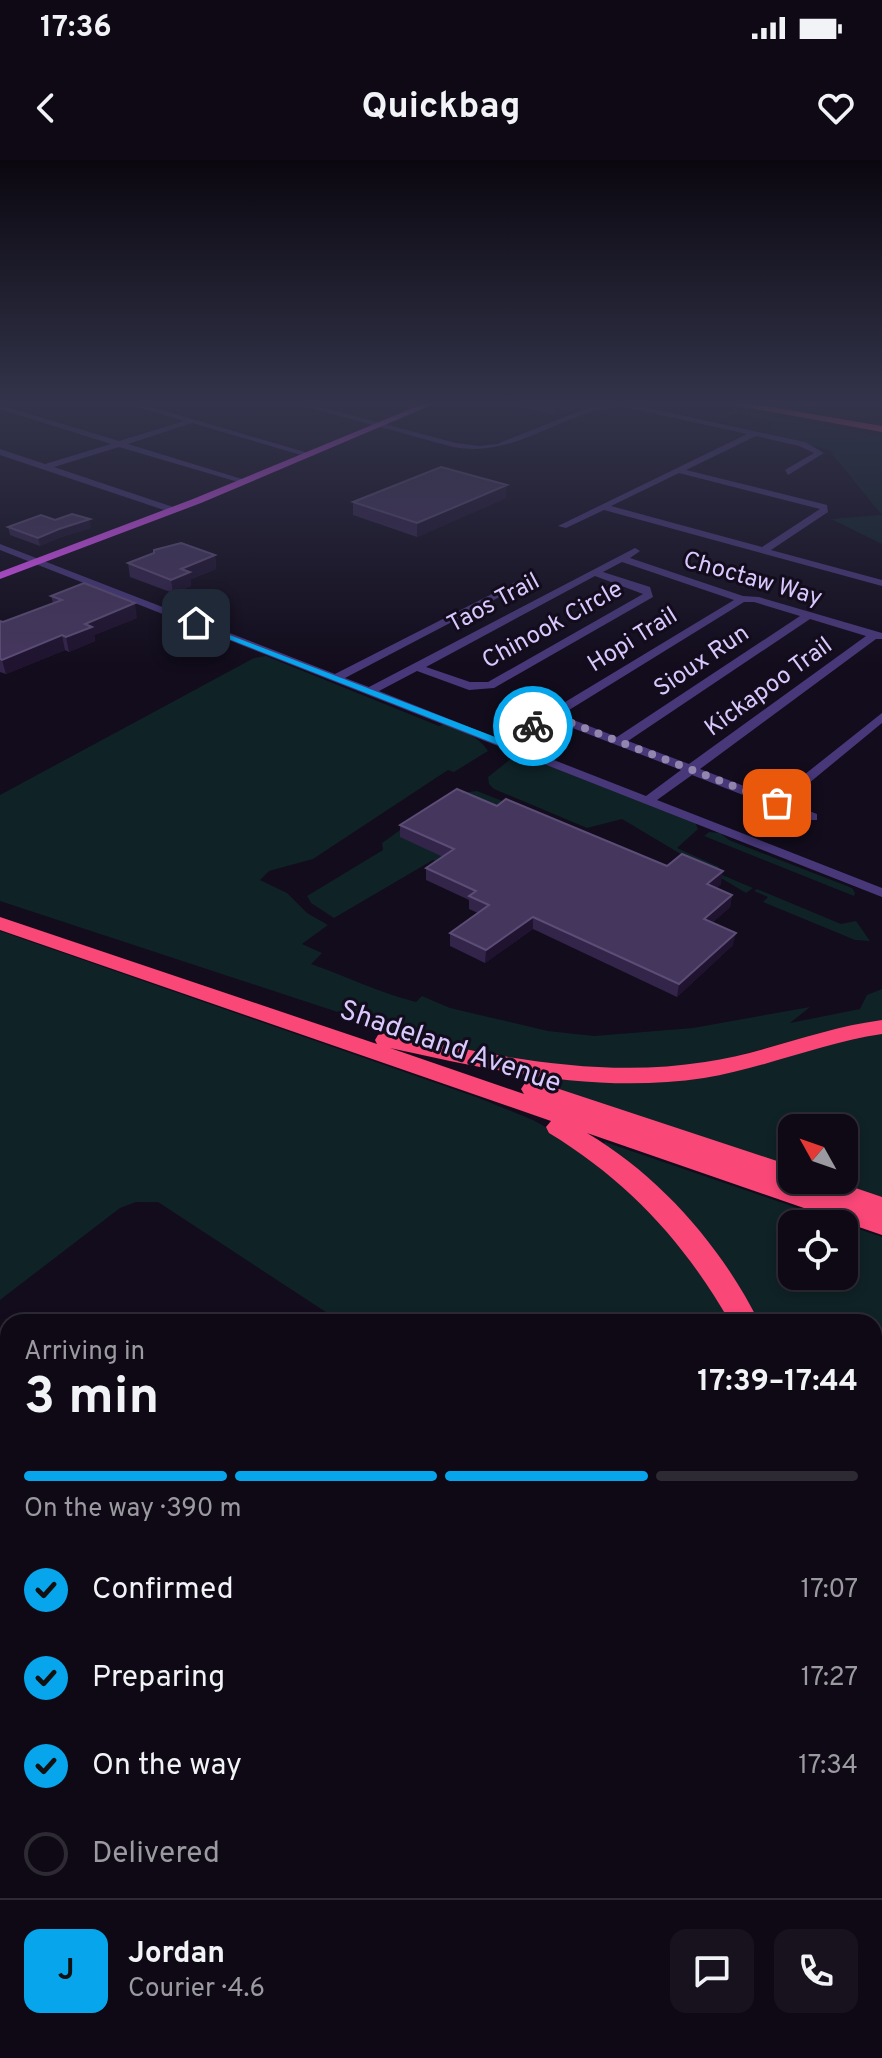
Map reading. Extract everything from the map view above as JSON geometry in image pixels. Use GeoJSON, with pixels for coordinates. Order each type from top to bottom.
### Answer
{"type":"FeatureCollection","features":[{"type":"Feature","properties":{"kind":"highway","name":"Shadeland Avenue"},"geometry":{"type":"LineString","coordinates":[[0,909],[778,1171]]}},
{"type":"Feature","properties":{"kind":"highway","name":"Shadeland Avenue"},"geometry":{"type":"LineString","coordinates":[[0,923],[882,1225]]}},
{"type":"Feature","properties":{"kind":"highway"},"geometry":{"type":"LineString","coordinates":[[386,1040],[529,1071],[623,1077],[724,1066],[843,1033],[882,1027]]}},
{"type":"Feature","properties":{"kind":"highway"},"geometry":{"type":"LineString","coordinates":[[515,1101],[597,1151],[655,1198],[709,1260],[740,1314]]}},
{"type":"Feature","properties":{"kind":"highway"},"geometry":{"type":"LineString","coordinates":[[844,1194],[882,1207]]}},
{"type":"Feature","properties":{"kind":"main road"},"geometry":{"type":"LineString","coordinates":[[0,576],[94,545],[97,541],[223,490]]}},
{"type":"Feature","properties":{"kind":"main road"},"geometry":{"type":"LineString","coordinates":[[0,583],[42,563]]}},
{"type":"Feature","properties":{"kind":"street"},"geometry":{"type":"LineString","coordinates":[[113,490],[173,510]]}},
{"type":"Feature","properties":{"kind":"street"},"geometry":{"type":"LineString","coordinates":[[563,526],[640,490]]}},
{"type":"Feature","properties":{"kind":"street"},"geometry":{"type":"LineString","coordinates":[[752,490],[824,508],[796,531],[764,550]]}},
{"type":"Feature","properties":{"kind":"street"},"geometry":{"type":"LineString","coordinates":[[603,507],[882,583]]}},
{"type":"Feature","properties":{"kind":"street"},"geometry":{"type":"LineString","coordinates":[[0,547],[882,893]]}},
{"type":"Feature","properties":{"kind":"street","name":"Taos Trail"},"geometry":{"type":"LineString","coordinates":[[371,691],[635,551]]}},
{"type":"Feature","properties":{"kind":"street","name":"Choctaw Way"},"geometry":{"type":"LineString","coordinates":[[621,558],[742,599],[755,599],[878,636]]}},
{"type":"Feature","properties":{"kind":"street","name":"Chinook Circle"},"geometry":{"type":"LineString","coordinates":[[416,667],[469,686],[490,686],[649,595],[646,589],[595,573]]}},
{"type":"Feature","properties":{"kind":"street"},"geometry":{"type":"LineString","coordinates":[[336,678],[527,580]]}},
{"type":"Feature","properties":{"kind":"street","name":"Hopi Trail"},"geometry":{"type":"LineString","coordinates":[[504,744],[742,599]]}},
{"type":"Feature","properties":{"kind":"street","name":"Sioux Run"},"geometry":{"type":"LineString","coordinates":[[619,741],[808,615]]}},
{"type":"Feature","properties":{"kind":"street","name":"Kickapoo Trail"},"geometry":{"type":"LineString","coordinates":[[649,800],[878,636]]}},
{"type":"Feature","properties":{"kind":"street"},"geometry":{"type":"LineString","coordinates":[[551,715],[812,817]]}},
{"type":"Feature","properties":{"kind":"street"},"geometry":{"type":"LineString","coordinates":[[777,803],[882,717]]}},
{"type":"Feature","properties":{"kind":"green space"},"geometry":{"type":"Polygon","coordinates":[[[861,490],[882,490],[882,515],[861,490]]]}},
{"type":"Feature","properties":{"kind":"green space"},"geometry":{"type":"Polygon","coordinates":[[[882,515],[882,544],[831,519],[882,515]]]}},
{"type":"Feature","properties":{"kind":"green space"},"geometry":{"type":"Polygon","coordinates":[[[266,656],[439,726],[444,724],[463,731],[488,751],[454,772],[448,770],[313,859],[269,871],[260,880],[287,893],[307,913],[328,925],[302,944],[322,953],[311,964],[416,1002],[422,996],[450,1008],[548,1031],[594,1036],[693,1028],[810,1007],[790,1023],[860,1009],[867,995],[882,989],[882,1022],[835,1029],[704,1065],[608,1073],[450,1049],[0,901],[0,795],[254,658],[266,656]]]}},
{"type":"Feature","properties":{"kind":"green space"},"geometry":{"type":"Polygon","coordinates":[[[512,758],[551,766],[695,822],[698,829],[677,848],[719,867],[715,872],[753,888],[746,893],[622,819],[587,828],[494,789],[488,777],[512,758]]]}},
{"type":"Feature","properties":{"kind":"green space"},"geometry":{"type":"Polygon","coordinates":[[[477,791],[545,818],[448,866],[433,860],[334,918],[311,903],[307,896],[383,850],[382,843],[427,811],[451,798],[477,791]]]}},
{"type":"Feature","properties":{"kind":"green space"},"geometry":{"type":"Polygon","coordinates":[[[709,832],[720,833],[729,840],[852,888],[854,896],[704,836],[709,832]]]}},
{"type":"Feature","properties":{"kind":"green space"},"geometry":{"type":"Polygon","coordinates":[[[757,889],[841,924],[856,921],[870,941],[855,940],[763,902],[768,897],[754,891],[757,889]]]}},
{"type":"Feature","properties":{"kind":"green space"},"geometry":{"type":"Polygon","coordinates":[[[0,931],[479,1098],[533,1120],[565,1138],[667,1220],[729,1314],[329,1314],[158,1202],[136,1202],[120,1208],[0,1300],[0,931]]]}},
{"type":"Feature","properties":{"kind":"green space"},"geometry":{"type":"Polygon","coordinates":[[[882,1029],[882,1198],[858,1190],[858,1114],[778,1114],[778,1163],[510,1077],[514,1071],[612,1081],[882,1029]]]}},
{"type":"Feature","properties":{"kind":"green space"},"geometry":{"type":"Polygon","coordinates":[[[605,1142],[803,1210],[778,1210],[778,1290],[858,1290],[858,1229],[882,1237],[882,1314],[744,1314],[601,1147],[605,1142]]]}},
{"type":"Feature","properties":{"kind":"building"},"geometry":{"type":"Polygon","coordinates":[[[384,490],[496,490],[417,523],[353,502],[384,490]]]}},
{"type":"Feature","properties":{"kind":"building"},"geometry":{"type":"Polygon","coordinates":[[[72,514],[90,519],[38,538],[8,527],[41,515],[55,520],[72,514]]]}},
{"type":"Feature","properties":{"kind":"building"},"geometry":{"type":"Polygon","coordinates":[[[181,543],[215,555],[181,569],[190,572],[171,580],[128,563],[154,553],[154,550],[181,543]]]}},
{"type":"Feature","properties":{"kind":"building"},"geometry":{"type":"Polygon","coordinates":[[[84,583],[135,603],[85,624],[92,627],[0,659],[0,621],[62,600],[51,596],[84,583]]]}},
{"type":"Feature","properties":{"kind":"building"},"geometry":{"type":"Polygon","coordinates":[[[457,789],[497,806],[506,799],[667,866],[682,854],[723,871],[707,884],[732,895],[704,919],[736,933],[679,984],[533,917],[486,950],[450,933],[489,905],[469,896],[476,891],[426,868],[454,849],[400,825],[457,789]]]}},
{"type":"Feature","properties":{"kind":"way so far"},"geometry":{"type":"LineString","coordinates":[[533,726],[551,715],[777,803]]}},
{"type":"Feature","properties":{"kind":"route"},"geometry":{"type":"LineString","coordinates":[[196,623],[504,744],[533,726]]}}]}
